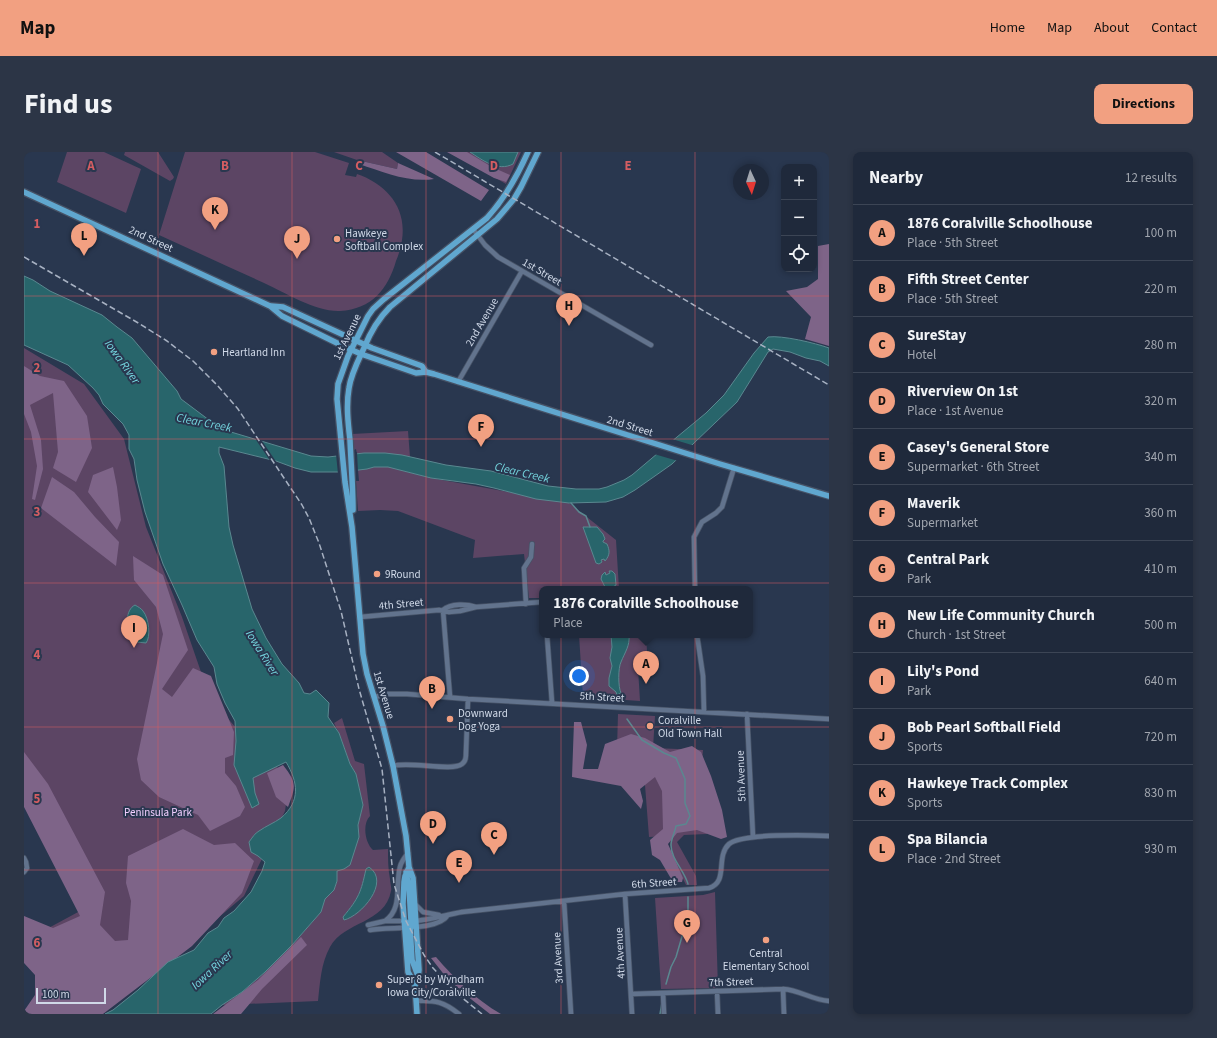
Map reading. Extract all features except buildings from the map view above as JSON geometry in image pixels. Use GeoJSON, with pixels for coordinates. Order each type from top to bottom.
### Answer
{"type":"FeatureCollection","features":[{"type":"Feature","properties":{"kind":"main road","name":"1st Avenue"},"geometry":{"type":"LineString","coordinates":[[415,984],[408,972],[410,921],[403,895],[405,876],[408,869],[406,836],[394,766],[365,663],[352,527],[345,482],[337,392],[341,374],[368,316],[379,304],[473,229],[497,207],[519,173],[528,152]]}},
{"type":"Feature","properties":{"kind":"main road","name":"1st Avenue"},"geometry":{"type":"LineString","coordinates":[[352,527],[353,482],[347,408],[349,388],[355,368],[374,326],[384,313],[492,224],[514,199],[538,152]]}},
{"type":"Feature","properties":{"kind":"main road","name":"2nd Street"},"geometry":{"type":"LineString","coordinates":[[24,192],[270,306],[282,316],[361,354],[416,373],[426,372],[829,496]]}},
{"type":"Feature","properties":{"kind":"main road","name":"2nd Street"},"geometry":{"type":"LineString","coordinates":[[270,306],[283,308],[365,345],[422,366],[426,372]]}},
{"type":"Feature","properties":{"kind":"main road","name":"1st Avenue"},"geometry":{"type":"LineString","coordinates":[[408,869],[413,878],[415,903],[410,921]]}},
{"type":"Feature","properties":{"kind":"main road"},"geometry":{"type":"LineString","coordinates":[[410,921],[408,923],[410,927]]}},
{"type":"Feature","properties":{"kind":"main road","name":"1st Avenue"},"geometry":{"type":"LineString","coordinates":[[410,927],[412,960],[418,977],[415,984],[417,1014]]}},
{"type":"Feature","properties":{"kind":"street","name":"1st Street"},"geometry":{"type":"LineString","coordinates":[[473,229],[498,257],[651,345]]}},
{"type":"Feature","properties":{"kind":"street","name":"2nd Avenue"},"geometry":{"type":"LineString","coordinates":[[458,382],[522,271]]}},
{"type":"Feature","properties":{"kind":"street"},"geometry":{"type":"LineString","coordinates":[[695,586],[694,537],[702,522],[722,507],[734,468]]}},
{"type":"Feature","properties":{"kind":"street"},"geometry":{"type":"LineString","coordinates":[[526,604],[524,568],[532,553],[532,544]]}},
{"type":"Feature","properties":{"kind":"street","name":"4th Street"},"geometry":{"type":"LineString","coordinates":[[360,617],[443,610],[449,612],[476,607],[539,602]]}},
{"type":"Feature","properties":{"kind":"street"},"geometry":{"type":"LineString","coordinates":[[443,610],[450,697]]}},
{"type":"Feature","properties":{"kind":"street"},"geometry":{"type":"LineString","coordinates":[[547,638],[552,703]]}},
{"type":"Feature","properties":{"kind":"street"},"geometry":{"type":"LineString","coordinates":[[697,638],[703,676],[704,712]]}},
{"type":"Feature","properties":{"kind":"street","name":"5th Street"},"geometry":{"type":"LineString","coordinates":[[374,697],[396,693],[468,699],[829,719]]}},
{"type":"Feature","properties":{"kind":"street"},"geometry":{"type":"LineString","coordinates":[[394,766],[406,764],[455,766],[461,764],[466,758],[468,699]]}},
{"type":"Feature","properties":{"kind":"street","name":"5th Avenue"},"geometry":{"type":"LineString","coordinates":[[747,714],[753,837]]}},
{"type":"Feature","properties":{"kind":"street","name":"6th Street"},"geometry":{"type":"LineString","coordinates":[[448,915],[442,921],[428,926],[369,928],[385,921],[426,920],[441,916],[462,912],[625,894],[703,889],[713,887],[719,882],[722,858],[725,848],[737,839],[809,835],[829,836]]}},
{"type":"Feature","properties":{"kind":"street"},"geometry":{"type":"LineString","coordinates":[[385,921],[394,912],[400,868],[408,853]]}},
{"type":"Feature","properties":{"kind":"street"},"geometry":{"type":"LineString","coordinates":[[24,858],[27,868],[24,872]]}},
{"type":"Feature","properties":{"kind":"street","name":"4th Avenue"},"geometry":{"type":"LineString","coordinates":[[625,894],[632,1012]]}},
{"type":"Feature","properties":{"kind":"street","name":"3rd Avenue"},"geometry":{"type":"LineString","coordinates":[[564,901],[571,1014]]}},
{"type":"Feature","properties":{"kind":"street"},"geometry":{"type":"LineString","coordinates":[[415,903],[418,909],[423,912],[441,916]]}},
{"type":"Feature","properties":{"kind":"street"},"geometry":{"type":"LineString","coordinates":[[783,989],[784,1014]]}},
{"type":"Feature","properties":{"kind":"street","name":"7th Street"},"geometry":{"type":"LineString","coordinates":[[631,994],[783,989],[797,991],[815,999],[829,1002]]}},
{"type":"Feature","properties":{"kind":"street"},"geometry":{"type":"LineString","coordinates":[[717,991],[718,1014]]}},
{"type":"Feature","properties":{"kind":"street"},"geometry":{"type":"LineString","coordinates":[[663,993],[664,1014]]}},
{"type":"Feature","properties":{"kind":"street"},"geometry":{"type":"LineString","coordinates":[[416,1001],[433,1000],[443,1003],[459,1014]]}},
{"type":"Feature","properties":{"kind":"green space"},"geometry":{"type":"Polygon","coordinates":[[[67,152],[104,152],[141,169],[126,213],[57,182],[67,152]]]}},
{"type":"Feature","properties":{"kind":"green space"},"geometry":{"type":"Polygon","coordinates":[[[125,152],[158,152],[174,177],[173,179],[170,181],[124,155],[125,152]]]}},
{"type":"Feature","properties":{"kind":"green space"},"geometry":{"type":"Polygon","coordinates":[[[185,152],[315,152],[349,163],[345,175],[356,177],[357,174],[377,184],[392,198],[398,207],[401,217],[403,228],[400,248],[393,271],[383,289],[370,302],[361,306],[340,311],[321,308],[301,301],[159,235],[185,152]]]}},
{"type":"Feature","properties":{"kind":"green space"},"geometry":{"type":"Polygon","coordinates":[[[334,152],[382,152],[398,163],[397,169],[357,160],[334,152]]]}},
{"type":"Feature","properties":{"kind":"green space"},"geometry":{"type":"Polygon","coordinates":[[[451,152],[521,152],[506,184],[451,152]]]}},
{"type":"Feature","properties":{"kind":"green space","name":"Peninsula Park"},"geometry":{"type":"Polygon","coordinates":[[[24,348],[84,384],[124,439],[146,527],[182,617],[210,698],[258,753],[290,777],[285,811],[244,896],[180,950],[50,989],[30,938],[80,911],[24,803],[24,348]]]}},
{"type":"Feature","properties":{"kind":"green space"},"geometry":{"type":"Polygon","coordinates":[[[408,431],[410,457],[385,453],[357,454],[356,449],[354,450],[352,434],[408,431]]]}},
{"type":"Feature","properties":{"kind":"green space"},"geometry":{"type":"Polygon","coordinates":[[[374,467],[394,467],[431,478],[569,503],[616,540],[619,586],[539,586],[539,598],[529,598],[524,554],[473,558],[475,540],[398,511],[358,511],[356,481],[359,481],[358,470],[374,467]]]}},
{"type":"Feature","properties":{"kind":"green space"},"geometry":{"type":"Polygon","coordinates":[[[579,638],[646,638],[647,651],[644,652],[645,668],[638,668],[640,701],[583,697],[579,638]]]}},
{"type":"Feature","properties":{"kind":"green space"},"geometry":{"type":"Polygon","coordinates":[[[618,714],[655,716],[653,748],[703,750],[702,762],[707,834],[684,835],[677,842],[696,876],[697,885],[686,885],[671,854],[670,836],[649,837],[645,785],[616,783],[618,714]]]}},
{"type":"Feature","properties":{"kind":"green space"},"geometry":{"type":"Polygon","coordinates":[[[342,718],[355,761],[364,764],[370,816],[365,828],[366,838],[373,850],[388,849],[388,868],[391,891],[387,902],[381,910],[373,916],[336,938],[327,953],[323,966],[318,1001],[222,1005],[242,992],[265,972],[292,945],[321,912],[325,899],[334,890],[337,881],[337,871],[344,869],[352,855],[359,837],[358,825],[363,805],[356,774],[350,764],[334,723],[342,718]]]}},
{"type":"Feature","properties":{"kind":"green space"},"geometry":{"type":"Polygon","coordinates":[[[715,892],[718,988],[661,989],[655,898],[703,895],[715,892]]]}},
{"type":"Feature","properties":{"kind":"shaded area"},"geometry":{"type":"Polygon","coordinates":[[[396,152],[426,152],[489,190],[481,201],[396,152]]]}},
{"type":"Feature","properties":{"kind":"shaded area"},"geometry":{"type":"Polygon","coordinates":[[[447,152],[467,152],[492,167],[510,175],[506,182],[494,178],[447,152]]]}},
{"type":"Feature","properties":{"kind":"shaded area"},"geometry":{"type":"Polygon","coordinates":[[[357,160],[397,169],[398,163],[434,179],[425,180],[396,176],[359,164],[357,160]]]}},
{"type":"Feature","properties":{"kind":"shaded area"},"geometry":{"type":"Polygon","coordinates":[[[829,244],[829,346],[805,339],[811,317],[786,291],[807,287],[818,279],[818,246],[829,244]]]}},
{"type":"Feature","properties":{"kind":"shaded area"},"geometry":{"type":"Polygon","coordinates":[[[24,366],[40,376],[64,381],[87,416],[92,448],[76,482],[53,468],[58,452],[53,393],[30,405],[41,440],[43,469],[35,500],[32,499],[37,466],[31,432],[24,414],[24,366]]]}},
{"type":"Feature","properties":{"kind":"shaded area"},"geometry":{"type":"Polygon","coordinates":[[[113,467],[121,520],[117,530],[88,492],[93,475],[113,467]]]}},
{"type":"Feature","properties":{"kind":"shaded area"},"geometry":{"type":"Polygon","coordinates":[[[52,477],[74,492],[119,542],[116,566],[41,508],[52,477]]]}},
{"type":"Feature","properties":{"kind":"shaded area"},"geometry":{"type":"Polygon","coordinates":[[[133,556],[163,575],[188,650],[162,689],[172,697],[193,668],[211,676],[234,732],[233,755],[225,758],[225,773],[236,786],[245,807],[240,816],[210,831],[198,815],[159,797],[141,780],[137,759],[163,634],[156,607],[134,580],[133,556]]]}},
{"type":"Feature","properties":{"kind":"shaded area"},"geometry":{"type":"Polygon","coordinates":[[[574,722],[581,722],[587,745],[583,769],[598,769],[605,744],[631,734],[645,738],[670,752],[692,746],[701,752],[711,776],[722,810],[727,837],[721,839],[697,830],[677,833],[668,844],[683,878],[682,882],[673,882],[660,860],[652,855],[650,840],[663,829],[662,791],[655,777],[640,789],[643,801],[641,809],[621,786],[572,777],[574,722]]]}},
{"type":"Feature","properties":{"kind":"shaded area"},"geometry":{"type":"Polygon","coordinates":[[[24,752],[48,784],[105,892],[100,925],[115,941],[128,940],[131,901],[126,883],[128,856],[183,829],[214,845],[235,843],[254,861],[242,893],[192,946],[103,1014],[24,1014],[24,1011],[35,995],[35,975],[24,963],[24,916],[53,928],[80,916],[24,807],[24,752]]]}},
{"type":"Feature","properties":{"kind":"shaded area"},"geometry":{"type":"Polygon","coordinates":[[[283,765],[291,776],[294,785],[293,794],[288,807],[276,797],[267,773],[283,765]]]}},
{"type":"Feature","properties":{"kind":"shaded area"},"geometry":{"type":"Polygon","coordinates":[[[301,937],[307,945],[262,989],[241,1014],[213,1014],[258,980],[301,937]]]}},
{"type":"Feature","properties":{"kind":"shaded area"},"geometry":{"type":"Polygon","coordinates":[[[436,957],[466,988],[501,1014],[490,1014],[467,996],[446,977],[431,958],[436,957]]]}},
{"type":"Feature","properties":{"kind":"water"},"geometry":{"type":"Polygon","coordinates":[[[470,152],[518,152],[513,164],[502,167],[490,164],[470,152]]]}},
{"type":"Feature","properties":{"kind":"water"},"geometry":{"type":"Polygon","coordinates":[[[24,276],[50,291],[102,315],[132,338],[177,391],[181,399],[221,429],[311,456],[328,457],[364,453],[402,455],[446,465],[491,471],[548,486],[576,489],[599,489],[624,480],[632,475],[706,413],[724,395],[754,353],[768,337],[790,338],[829,348],[829,366],[820,361],[790,352],[773,349],[768,352],[737,402],[672,464],[623,497],[606,502],[569,503],[536,499],[476,484],[431,478],[388,467],[374,467],[342,472],[311,472],[276,461],[219,447],[219,453],[224,466],[229,527],[252,609],[266,638],[282,664],[299,683],[304,693],[310,694],[316,690],[329,703],[328,717],[339,733],[350,764],[356,774],[363,805],[358,825],[359,837],[350,865],[337,871],[337,881],[334,890],[325,899],[321,912],[292,945],[265,972],[242,992],[211,1014],[105,1014],[113,1010],[138,990],[168,962],[194,950],[208,933],[218,927],[224,918],[234,911],[251,892],[265,862],[251,852],[249,842],[258,832],[281,818],[287,812],[295,798],[296,791],[293,777],[286,762],[253,778],[255,793],[259,804],[252,808],[234,765],[236,741],[235,721],[217,684],[214,667],[197,640],[163,564],[145,512],[137,480],[134,459],[129,449],[129,435],[123,424],[103,404],[99,395],[93,388],[68,365],[24,345],[24,276]]]}},
{"type":"Feature","properties":{"kind":"water"},"geometry":{"type":"Polygon","coordinates":[[[583,527],[597,527],[603,534],[605,539],[603,542],[607,544],[609,551],[609,555],[605,561],[604,559],[601,560],[602,562],[599,564],[596,563],[583,527]]]}},
{"type":"Feature","properties":{"kind":"water"},"geometry":{"type":"Polygon","coordinates":[[[609,571],[612,571],[615,574],[616,585],[604,586],[601,579],[602,575],[605,572],[606,575],[610,573],[609,571]]]}},
{"type":"Feature","properties":{"kind":"water"},"geometry":{"type":"Polygon","coordinates":[[[135,605],[142,610],[147,618],[149,632],[146,643],[137,642],[129,632],[127,619],[129,611],[135,605]]]}},
{"type":"Feature","properties":{"kind":"water"},"geometry":{"type":"Polygon","coordinates":[[[611,638],[629,638],[628,646],[619,669],[621,693],[617,695],[616,692],[609,686],[612,666],[610,658],[612,647],[611,638]]]}},
{"type":"Feature","properties":{"kind":"water"},"geometry":{"type":"Polygon","coordinates":[[[369,867],[375,873],[377,881],[371,898],[358,912],[344,920],[343,917],[353,905],[359,894],[366,869],[369,867]]]}},
{"type":"Feature","properties":{"kind":"pier"},"geometry":{"type":"Polygon","coordinates":[[[254,437],[260,438],[277,463],[271,462],[254,437]]]}},
{"type":"Feature","properties":{"kind":"pier"},"geometry":{"type":"Polygon","coordinates":[[[672,439],[695,446],[678,461],[654,454],[672,439]]]}},
{"type":"Feature","properties":{"kind":"pier"},"geometry":{"type":"Polygon","coordinates":[[[357,452],[358,472],[338,474],[336,454],[357,452]]]}},
{"type":"Feature","properties":{"kind":"waterway"},"geometry":{"type":"LineString","coordinates":[[571,503],[579,512],[586,516],[590,527]]}},
{"type":"Feature","properties":{"kind":"waterway"},"geometry":{"type":"LineString","coordinates":[[627,719],[642,740],[676,758],[685,779],[685,803],[690,816],[686,824],[676,826],[671,845],[675,860],[684,874],[688,884]]}},
{"type":"Feature","properties":{"kind":"waterway"},"geometry":{"type":"LineString","coordinates":[[666,984],[671,967],[676,957],[688,916],[688,897]]}},
{"type":"Feature","properties":{"kind":"waterway"},"geometry":{"type":"LineString","coordinates":[[660,1014],[662,1002]]}},
{"type":"Feature","properties":{"kind":"railway"},"geometry":{"type":"LineString","coordinates":[[435,152],[829,385]]}},
{"type":"Feature","properties":{"kind":"railway"},"geometry":{"type":"LineString","coordinates":[[24,257],[140,324],[167,341],[193,361],[238,409],[302,505],[319,543],[341,611],[359,689],[382,769],[394,884],[406,921],[424,955],[433,968],[455,992],[482,1014]]}},
{"type":"Feature","properties":{"kind":"place","name":"Hawkeye Track Complex"},"geometry":{"type":"Point","coordinates":[215,230]}},
{"type":"Feature","properties":{"kind":"place","name":"Hawkeye Softball Complex"},"geometry":{"type":"Point","coordinates":[337,239]}},
{"type":"Feature","properties":{"kind":"place","name":"Spa Bilancia"},"geometry":{"type":"Point","coordinates":[84,256]}},
{"type":"Feature","properties":{"kind":"place","name":"Bob Pearl Softball Field"},"geometry":{"type":"Point","coordinates":[297,259]}},
{"type":"Feature","properties":{"kind":"place","name":"New Life Community Church"},"geometry":{"type":"Point","coordinates":[569,326]}},
{"type":"Feature","properties":{"kind":"place","name":"Heartland Inn"},"geometry":{"type":"Point","coordinates":[214,352]}},
{"type":"Feature","properties":{"kind":"place","name":"Maverik"},"geometry":{"type":"Point","coordinates":[481,447]}},
{"type":"Feature","properties":{"kind":"place","name":"9Round"},"geometry":{"type":"Point","coordinates":[377,574]}},
{"type":"Feature","properties":{"kind":"place","name":"Lily's Pond"},"geometry":{"type":"Point","coordinates":[134,648]}},
{"type":"Feature","properties":{"kind":"place","name":"1876 Coralville Schoolhouse"},"geometry":{"type":"Point","coordinates":[646,684]}},
{"type":"Feature","properties":{"kind":"place","name":"Fifth Street Center"},"geometry":{"type":"Point","coordinates":[432,709]}},
{"type":"Feature","properties":{"kind":"place","name":"Downward Dog Yoga"},"geometry":{"type":"Point","coordinates":[450,719]}},
{"type":"Feature","properties":{"kind":"place","name":"Coralville Old Town Hall"},"geometry":{"type":"Point","coordinates":[650,726]}},
{"type":"Feature","properties":{"kind":"place","name":"Riverview On 1st"},"geometry":{"type":"Point","coordinates":[433,844]}},
{"type":"Feature","properties":{"kind":"place","name":"SureStay"},"geometry":{"type":"Point","coordinates":[494,855]}},
{"type":"Feature","properties":{"kind":"place","name":"Casey's General Store"},"geometry":{"type":"Point","coordinates":[459,883]}},
{"type":"Feature","properties":{"kind":"place","name":"Central Elementary School"},"geometry":{"type":"Point","coordinates":[766,940]}},
{"type":"Feature","properties":{"kind":"place","name":"Central Park"},"geometry":{"type":"Point","coordinates":[687,943]}},
{"type":"Feature","properties":{"kind":"place","name":"Super 8 by Wyndham Iowa City/Coralville"},"geometry":{"type":"Point","coordinates":[379,985]}},
{"type":"Feature","properties":{"kind":"water label","name":"Iowa River"},"geometry":{"type":"Point","coordinates":[122,362]}},
{"type":"Feature","properties":{"kind":"water label","name":"Clear Creek"},"geometry":{"type":"Point","coordinates":[204,423]}},
{"type":"Feature","properties":{"kind":"water label","name":"Clear Creek"},"geometry":{"type":"Point","coordinates":[522,473]}},
{"type":"Feature","properties":{"kind":"water label","name":"Iowa River"},"geometry":{"type":"Point","coordinates":[262,653]}},
{"type":"Feature","properties":{"kind":"water label","name":"Iowa River"},"geometry":{"type":"Point","coordinates":[212,970]}}]}
